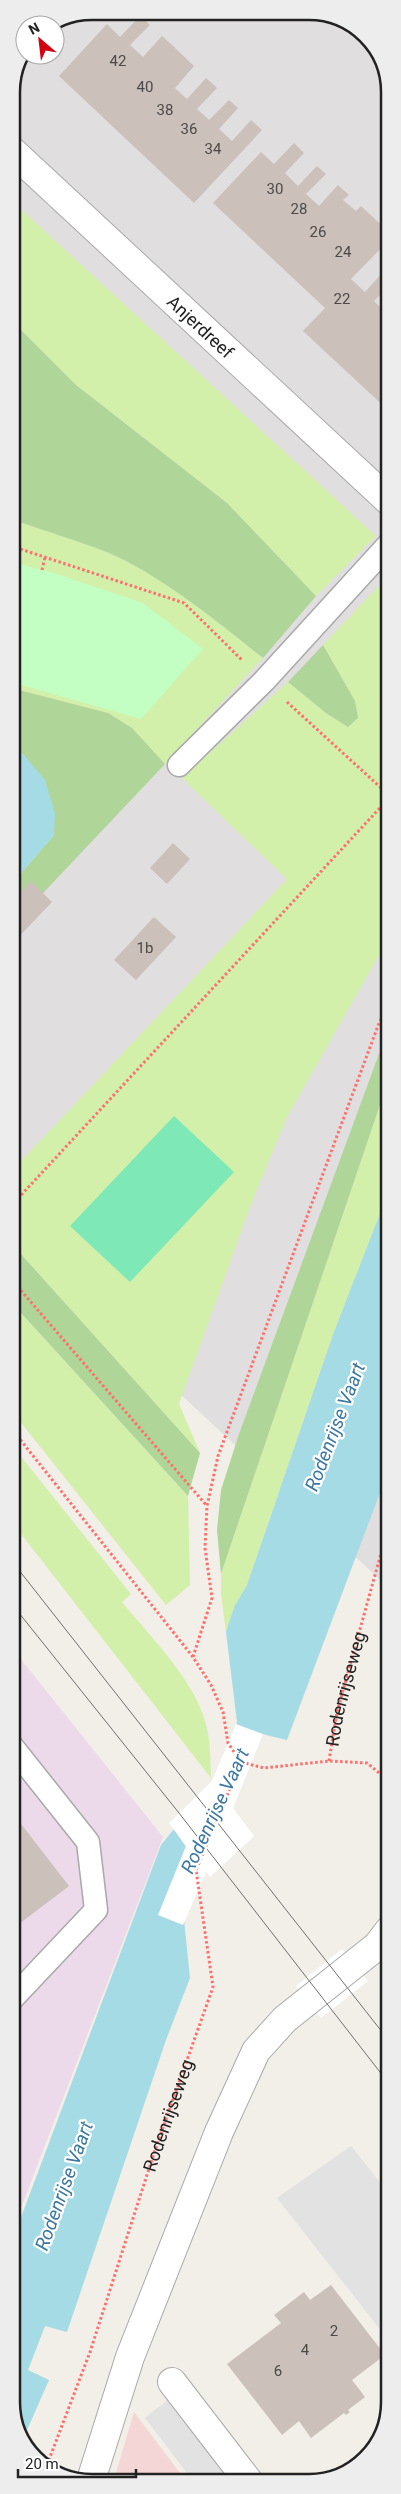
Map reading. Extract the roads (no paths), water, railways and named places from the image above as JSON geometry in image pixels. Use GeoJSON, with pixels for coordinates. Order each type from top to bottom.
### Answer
{"type":"FeatureCollection","features":[{"type":"Feature","properties":{"kind":"street","name":"Anjerdreef"},"geometry":{"type":"LineString","coordinates":[[20,158],[381,494]]}},
{"type":"Feature","properties":{"kind":"street"},"geometry":{"type":"LineString","coordinates":[[93,2474],[130,2357],[219,2132],[256,2051],[285,2019],[377,1946],[381,1941]]}},
{"type":"Feature","properties":{"kind":"street"},"geometry":{"type":"LineString","coordinates":[[172,2382],[243,2474]]}},
{"type":"Feature","properties":{"kind":"lane"},"geometry":{"type":"LineString","coordinates":[[180,765],[264,681],[381,553]]}},
{"type":"Feature","properties":{"kind":"lane"},"geometry":{"type":"LineString","coordinates":[[20,1757],[88,1842],[96,1910],[20,1991]]}},
{"type":"Feature","properties":{"kind":"water"},"geometry":{"type":"Polygon","coordinates":[[[20,753],[45,780],[55,813],[54,835],[20,875],[20,753]]]}},
{"type":"Feature","properties":{"kind":"water","name":"Rodenrijse Vaart"},"geometry":{"type":"Polygon","coordinates":[[[381,1211],[381,1490],[287,1740],[262,1734],[184,1920],[190,1978],[166,2040],[67,2332],[45,2326],[28,2370],[49,2380],[26,2432],[20,2407],[20,2220],[161,1845],[174,1829],[186,1847],[235,1729],[237,1722],[226,1632],[234,1607],[247,1585],[334,1332],[381,1211]]]}},
{"type":"Feature","properties":{"kind":"tram line"},"geometry":{"type":"LineString","coordinates":[[20,1571],[381,2031]]}},
{"type":"Feature","properties":{"kind":"tram line"},"geometry":{"type":"LineString","coordinates":[[20,1614],[179,1813],[381,2073]]}}]}
